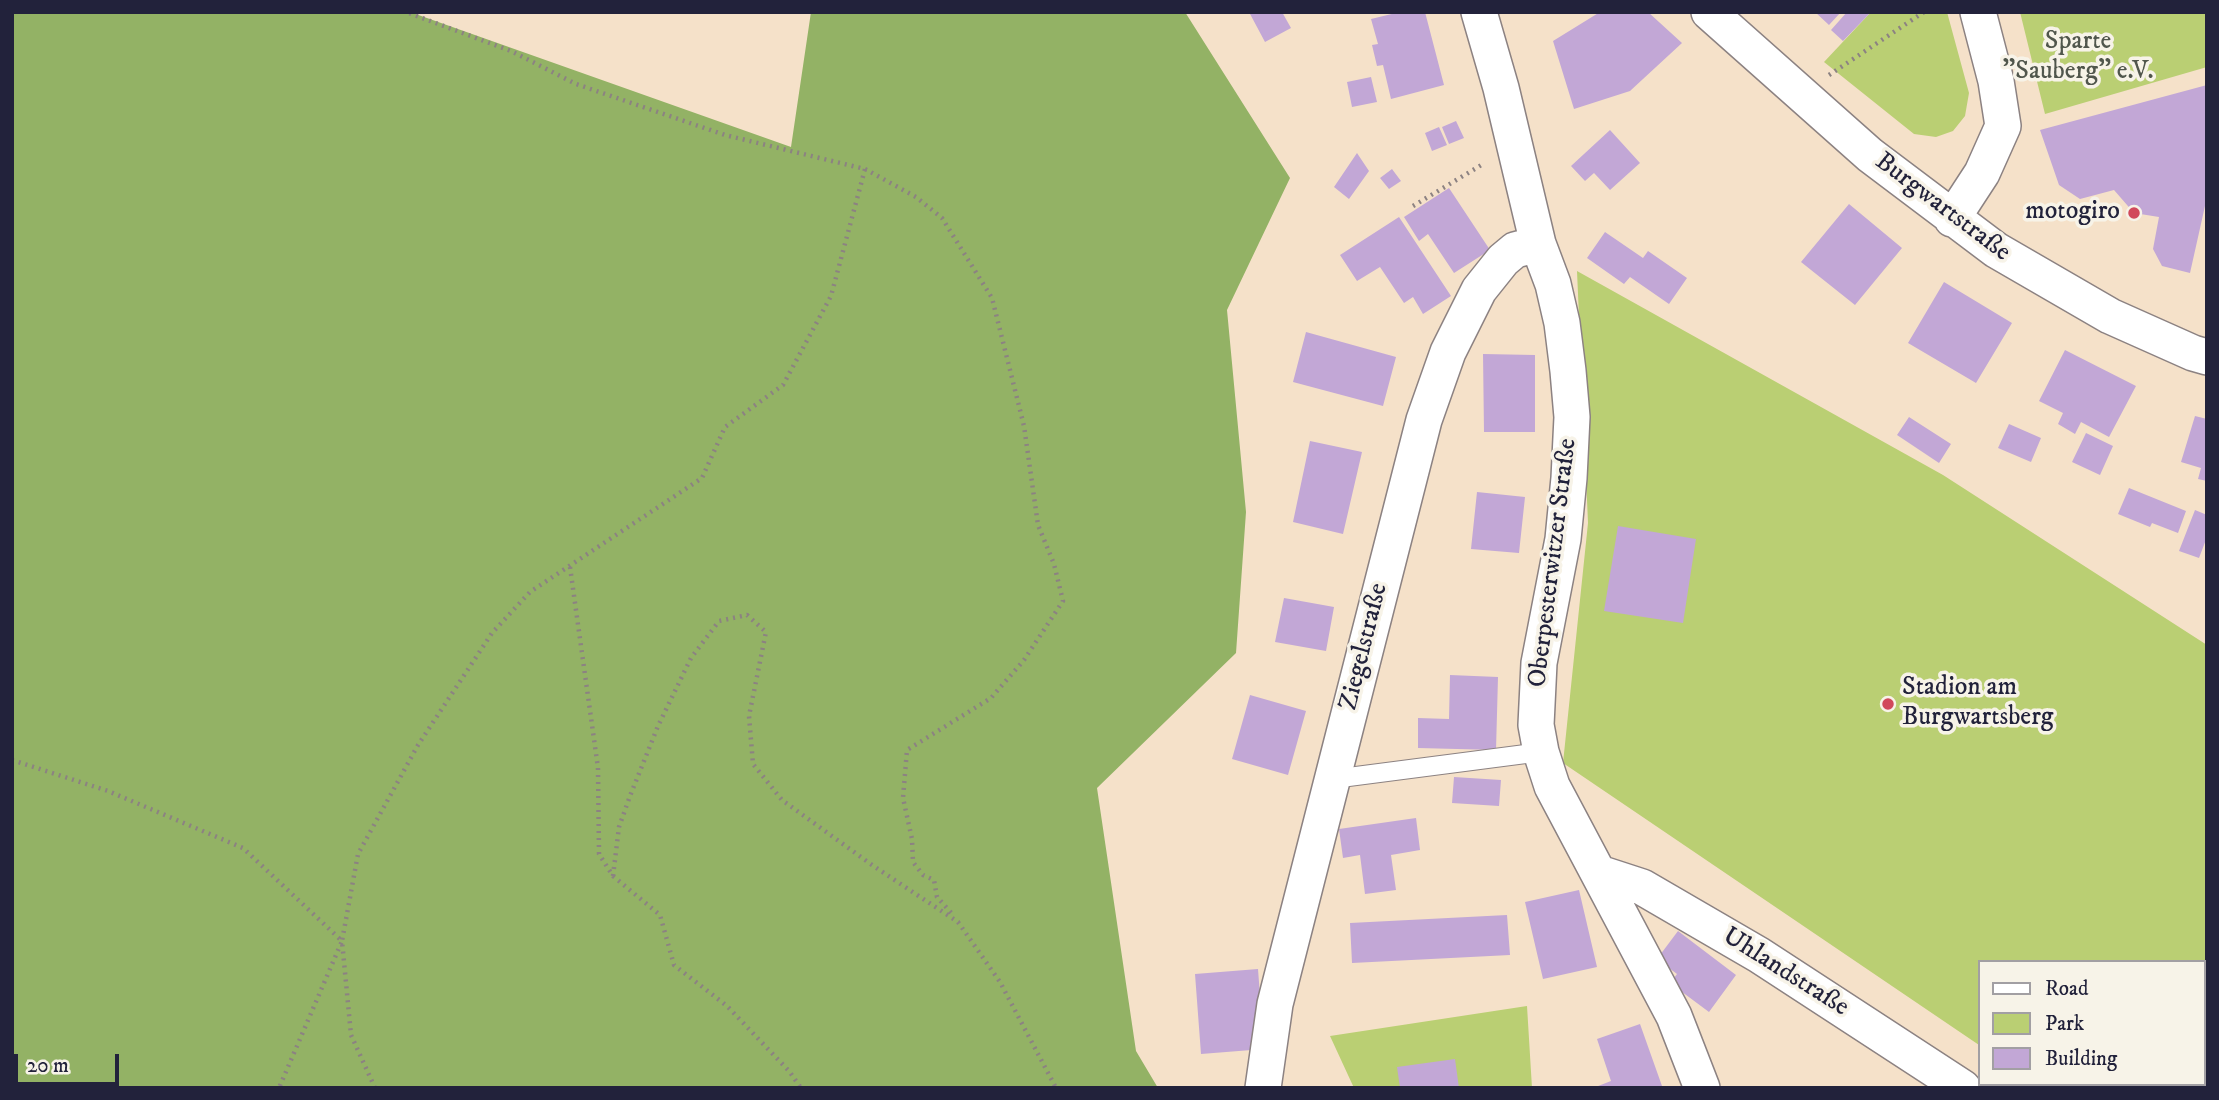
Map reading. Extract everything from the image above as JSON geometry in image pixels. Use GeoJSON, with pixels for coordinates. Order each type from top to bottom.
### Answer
{"type":"FeatureCollection","features":[{"type":"Feature","properties":{"kind":"street","name":"Oberpesterwitzer Straße"},"geometry":{"type":"LineString","coordinates":[[1479,12],[1501,88],[1538,244],[1553,284],[1563,323],[1572,417],[1563,539],[1539,663],[1536,725],[1541,752],[1552,786],[1674,1016],[1702,1088]]}},
{"type":"Feature","properties":{"kind":"street","name":"Burgwartstraße"},"geometry":{"type":"LineString","coordinates":[[1709,12],[1861,148],[1996,250],[2078,299],[2207,357]]}},
{"type":"Feature","properties":{"kind":"street"},"geometry":{"type":"LineString","coordinates":[[1952,219],[1982,173],[2003,126],[1996,81],[1978,12]]}},
{"type":"Feature","properties":{"kind":"street","name":"Ziegelstraße"},"geometry":{"type":"LineString","coordinates":[[1263,1088],[1275,1004],[1424,420],[1448,352],[1479,290],[1503,260],[1516,250],[1538,244]]}},
{"type":"Feature","properties":{"kind":"street","name":"Uhlandstraße"},"geometry":{"type":"LineString","coordinates":[[1599,873],[1642,887],[1759,955],[1963,1088]]}},
{"type":"Feature","properties":{"kind":"lane"},"geometry":{"type":"LineString","coordinates":[[1333,779],[1541,752]]}},
{"type":"Feature","properties":{"kind":"path"},"geometry":{"type":"LineString","coordinates":[[406,12],[511,51],[576,84],[713,131],[864,169],[916,197],[942,218],[992,298],[1024,426],[1038,526],[1054,564],[1063,601],[1024,660],[991,698],[907,750],[903,798],[912,839],[913,862],[923,875],[934,880],[937,897],[1000,982],[1056,1088]]}},
{"type":"Feature","properties":{"kind":"path"},"geometry":{"type":"LineString","coordinates":[[1829,75],[1924,12]]}},
{"type":"Feature","properties":{"kind":"path"},"geometry":{"type":"LineString","coordinates":[[1413,206],[1493,158]]}},
{"type":"Feature","properties":{"kind":"path"},"geometry":{"type":"LineString","coordinates":[[279,1088],[342,941],[358,854],[418,746],[492,633],[530,592],[702,478],[725,428],[783,385],[831,296],[864,169]]}},
{"type":"Feature","properties":{"kind":"path"},"geometry":{"type":"LineString","coordinates":[[570,567],[598,768],[599,854],[613,876],[660,915],[674,965],[727,1006],[789,1071],[801,1088]]}},
{"type":"Feature","properties":{"kind":"path"},"geometry":{"type":"LineString","coordinates":[[613,876],[619,827],[630,796],[658,726],[691,658],[719,621],[747,615],[766,632],[749,716],[753,764],[782,800],[958,922]]}},
{"type":"Feature","properties":{"kind":"path"},"geometry":{"type":"LineString","coordinates":[[12,760],[108,791],[243,848],[342,941],[351,1035],[375,1088]]}},
{"type":"Feature","properties":{"kind":"green space"},"geometry":{"type":"Polygon","coordinates":[[[12,12],[410,12],[791,147],[811,12],[1185,12],[1290,178],[1227,310],[1246,512],[1236,653],[1097,788],[1136,1051],[1158,1088],[12,1088],[12,12]]]}},
{"type":"Feature","properties":{"kind":"green space"},"geometry":{"type":"Polygon","coordinates":[[[1871,12],[1947,12],[1969,93],[1965,116],[1953,131],[1936,137],[1914,134],[1824,62],[1871,12]]]}},
{"type":"Feature","properties":{"kind":"green space","name":"Sparte \"Sauberg\" e.V."},"geometry":{"type":"Polygon","coordinates":[[[2020,12],[2207,12],[2207,67],[2045,114],[2020,12]]]}},
{"type":"Feature","properties":{"kind":"green space","name":"Stadion am Burgwartsberg"},"geometry":{"type":"Polygon","coordinates":[[[1577,271],[1943,475],[2207,645],[2207,1088],[2040,1086],[2205,1086],[2205,960],[1978,960],[1978,1044],[1563,763],[1588,523],[1577,271]]]}},
{"type":"Feature","properties":{"kind":"green space"},"geometry":{"type":"Polygon","coordinates":[[[1527,1006],[1532,1088],[1354,1088],[1330,1036],[1527,1006]]]}},
{"type":"Feature","properties":{"kind":"building"},"geometry":{"type":"Polygon","coordinates":[[[1249,12],[1282,12],[1291,28],[1265,42],[1249,12]]]}},
{"type":"Feature","properties":{"kind":"building"},"geometry":{"type":"Polygon","coordinates":[[[1400,12],[1425,12],[1444,85],[1391,99],[1383,65],[1377,66],[1372,45],[1378,44],[1371,19],[1400,12]]]}},
{"type":"Feature","properties":{"kind":"building"},"geometry":{"type":"Polygon","coordinates":[[[1600,12],[1648,12],[1682,43],[1630,91],[1574,109],[1553,41],[1600,12]]]}},
{"type":"Feature","properties":{"kind":"building"},"geometry":{"type":"Polygon","coordinates":[[[1815,12],[1841,12],[1829,25],[1815,12]]]}},
{"type":"Feature","properties":{"kind":"building"},"geometry":{"type":"Polygon","coordinates":[[[1847,12],[1871,12],[1843,41],[1831,30],[1847,12]]]}},
{"type":"Feature","properties":{"kind":"building"},"geometry":{"type":"Polygon","coordinates":[[[1371,77],[1377,102],[1352,107],[1347,82],[1371,77]]]}},
{"type":"Feature","properties":{"kind":"building"},"geometry":{"type":"Polygon","coordinates":[[[2207,85],[2207,197],[2190,273],[2162,266],[2153,249],[2159,217],[2134,213],[2114,190],[2080,199],[2059,185],[2040,130],[2207,85]]]}},
{"type":"Feature","properties":{"kind":"building"},"geometry":{"type":"Polygon","coordinates":[[[1456,121],[1464,138],[1449,144],[1442,127],[1456,121]]]}},
{"type":"Feature","properties":{"kind":"building"},"geometry":{"type":"Polygon","coordinates":[[[1439,127],[1447,145],[1432,151],[1425,133],[1439,127]]]}},
{"type":"Feature","properties":{"kind":"building"},"geometry":{"type":"Polygon","coordinates":[[[1610,130],[1640,163],[1610,190],[1594,173],[1585,181],[1571,166],[1610,130]]]}},
{"type":"Feature","properties":{"kind":"building"},"geometry":{"type":"Polygon","coordinates":[[[1357,153],[1369,171],[1349,199],[1334,187],[1357,153]]]}},
{"type":"Feature","properties":{"kind":"building"},"geometry":{"type":"Polygon","coordinates":[[[1392,169],[1401,181],[1389,189],[1380,178],[1392,169]]]}},
{"type":"Feature","properties":{"kind":"building"},"geometry":{"type":"Polygon","coordinates":[[[1449,188],[1490,250],[1454,273],[1428,234],[1419,241],[1404,217],[1449,188]]]}},
{"type":"Feature","properties":{"kind":"building"},"geometry":{"type":"Polygon","coordinates":[[[1849,204],[1902,248],[1855,305],[1801,262],[1849,204]]]}},
{"type":"Feature","properties":{"kind":"building"},"geometry":{"type":"Polygon","coordinates":[[[1399,217],[1451,296],[1423,314],[1413,297],[1404,303],[1380,267],[1357,281],[1340,255],[1399,217]]]}},
{"type":"Feature","properties":{"kind":"building"},"geometry":{"type":"Polygon","coordinates":[[[1605,232],[1643,258],[1648,251],[1687,278],[1669,304],[1630,277],[1624,284],[1587,258],[1605,232]]]}},
{"type":"Feature","properties":{"kind":"building"},"geometry":{"type":"Polygon","coordinates":[[[1944,282],[2012,323],[1976,383],[1908,343],[1944,282]]]}},
{"type":"Feature","properties":{"kind":"building"},"geometry":{"type":"Polygon","coordinates":[[[1306,332],[1396,357],[1383,406],[1293,382],[1306,332]]]}},
{"type":"Feature","properties":{"kind":"building"},"geometry":{"type":"Polygon","coordinates":[[[2065,350],[2136,386],[2109,437],[2081,422],[2075,434],[2058,424],[2063,413],[2039,401],[2065,350]]]}},
{"type":"Feature","properties":{"kind":"building"},"geometry":{"type":"Polygon","coordinates":[[[1483,354],[1535,355],[1535,432],[1484,432],[1483,354]]]}},
{"type":"Feature","properties":{"kind":"building"},"geometry":{"type":"Polygon","coordinates":[[[2195,416],[2207,419],[2207,481],[2198,479],[2201,468],[2181,462],[2195,416]]]}},
{"type":"Feature","properties":{"kind":"building"},"geometry":{"type":"Polygon","coordinates":[[[1909,417],[1951,444],[1939,463],[1897,435],[1909,417]]]}},
{"type":"Feature","properties":{"kind":"building"},"geometry":{"type":"Polygon","coordinates":[[[2009,424],[2041,438],[2031,462],[1998,448],[2009,424]]]}},
{"type":"Feature","properties":{"kind":"building"},"geometry":{"type":"Polygon","coordinates":[[[2086,433],[2113,446],[2100,475],[2072,462],[2086,433]]]}},
{"type":"Feature","properties":{"kind":"building"},"geometry":{"type":"Polygon","coordinates":[[[1310,441],[1362,452],[1343,534],[1293,522],[1310,441]]]}},
{"type":"Feature","properties":{"kind":"building"},"geometry":{"type":"Polygon","coordinates":[[[2129,488],[2186,511],[2178,533],[2152,523],[2150,527],[2118,514],[2129,488]]]}},
{"type":"Feature","properties":{"kind":"building"},"geometry":{"type":"Polygon","coordinates":[[[1477,492],[1525,497],[1519,553],[1471,549],[1477,492]]]}},
{"type":"Feature","properties":{"kind":"building"},"geometry":{"type":"Polygon","coordinates":[[[2195,510],[2207,515],[2207,537],[2199,558],[2179,551],[2195,510]]]}},
{"type":"Feature","properties":{"kind":"building"},"geometry":{"type":"Polygon","coordinates":[[[1618,526],[1696,539],[1683,623],[1604,611],[1618,526]]]}},
{"type":"Feature","properties":{"kind":"building"},"geometry":{"type":"Polygon","coordinates":[[[1284,598],[1334,607],[1326,651],[1275,642],[1284,598]]]}},
{"type":"Feature","properties":{"kind":"building"},"geometry":{"type":"Polygon","coordinates":[[[1450,675],[1498,677],[1496,750],[1418,748],[1418,718],[1449,719],[1450,675]]]}},
{"type":"Feature","properties":{"kind":"building"},"geometry":{"type":"Polygon","coordinates":[[[1250,695],[1306,711],[1288,775],[1232,759],[1250,695]]]}},
{"type":"Feature","properties":{"kind":"building"},"geometry":{"type":"Polygon","coordinates":[[[1454,777],[1501,780],[1499,806],[1452,803],[1454,777]]]}},
{"type":"Feature","properties":{"kind":"building"},"geometry":{"type":"Polygon","coordinates":[[[1416,818],[1420,850],[1391,855],[1396,890],[1365,894],[1360,855],[1343,858],[1339,829],[1416,818]]]}},
{"type":"Feature","properties":{"kind":"building"},"geometry":{"type":"Polygon","coordinates":[[[1579,890],[1597,967],[1543,979],[1525,902],[1579,890]]]}},
{"type":"Feature","properties":{"kind":"building"},"geometry":{"type":"Polygon","coordinates":[[[1507,915],[1510,955],[1352,963],[1350,923],[1507,915]]]}},
{"type":"Feature","properties":{"kind":"building"},"geometry":{"type":"Polygon","coordinates":[[[1678,931],[1736,975],[1709,1012],[1670,983],[1677,974],[1657,959],[1678,931]]]}},
{"type":"Feature","properties":{"kind":"building"},"geometry":{"type":"Polygon","coordinates":[[[1258,969],[1264,1049],[1201,1054],[1195,974],[1258,969]]]}},
{"type":"Feature","properties":{"kind":"building"},"geometry":{"type":"Polygon","coordinates":[[[1640,1024],[1662,1086],[1593,1088],[1611,1081],[1597,1039],[1640,1024]]]}},
{"type":"Feature","properties":{"kind":"building"},"geometry":{"type":"Polygon","coordinates":[[[1455,1059],[1459,1088],[1400,1088],[1397,1067],[1455,1059]]]}},
{"type":"Feature","properties":{"kind":"place","name":"motogiro"},"geometry":{"type":"Point","coordinates":[2134,213]}},
{"type":"Feature","properties":{"kind":"place","name":"Stadion am Burgwartsberg"},"geometry":{"type":"Point","coordinates":[1888,704]}}]}
